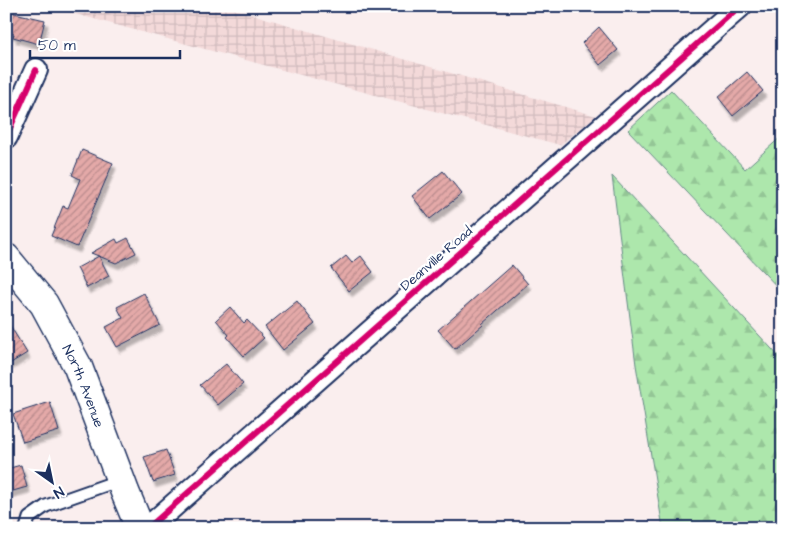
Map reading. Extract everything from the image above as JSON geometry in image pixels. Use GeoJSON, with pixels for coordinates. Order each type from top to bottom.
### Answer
{"type":"FeatureCollection","features":[{"type":"Feature","properties":{"kind":"main road","name":"North Avenue"},"geometry":{"type":"LineString","coordinates":[[6,258],[44,304],[78,368],[140,528]]}},
{"type":"Feature","properties":{"kind":"street","name":"Deanville Road"},"geometry":{"type":"LineString","coordinates":[[148,528],[740,6]]}},
{"type":"Feature","properties":{"kind":"street"},"geometry":{"type":"LineString","coordinates":[[6,137],[36,70]]}},
{"type":"Feature","properties":{"kind":"lane"},"geometry":{"type":"LineString","coordinates":[[26,528],[29,518],[46,506],[120,480]]}},
{"type":"Feature","properties":{"kind":"shaded area"},"geometry":{"type":"Polygon","coordinates":[[[46,6],[224,6],[596,116],[560,145],[46,6]]]}},
{"type":"Feature","properties":{"kind":"green space"},"geometry":{"type":"Polygon","coordinates":[[[671,90],[745,169],[783,135],[783,293],[628,130],[671,90]]]}},
{"type":"Feature","properties":{"kind":"green space"},"geometry":{"type":"Polygon","coordinates":[[[612,176],[783,361],[783,528],[663,528],[636,365],[612,176]]]}},
{"type":"Feature","properties":{"kind":"building"},"geometry":{"type":"Polygon","coordinates":[[[10,12],[45,20],[39,44],[13,37],[14,34],[6,32],[10,12]]]}},
{"type":"Feature","properties":{"kind":"building"},"geometry":{"type":"Polygon","coordinates":[[[599,27],[618,50],[600,65],[582,43],[599,27]]]}},
{"type":"Feature","properties":{"kind":"building"},"geometry":{"type":"Polygon","coordinates":[[[747,72],[763,91],[733,116],[718,97],[747,72]]]}},
{"type":"Feature","properties":{"kind":"building"},"geometry":{"type":"Polygon","coordinates":[[[82,150],[113,163],[77,247],[51,236],[63,206],[68,208],[80,179],[72,175],[82,150]]]}},
{"type":"Feature","properties":{"kind":"building"},"geometry":{"type":"Polygon","coordinates":[[[443,171],[462,194],[430,219],[412,196],[443,171]]]}},
{"type":"Feature","properties":{"kind":"building"},"geometry":{"type":"Polygon","coordinates":[[[128,238],[136,253],[116,263],[91,253],[116,239],[118,243],[128,238]]]}},
{"type":"Feature","properties":{"kind":"building"},"geometry":{"type":"Polygon","coordinates":[[[99,256],[109,276],[87,288],[77,268],[99,256]]]}},
{"type":"Feature","properties":{"kind":"building"},"geometry":{"type":"Polygon","coordinates":[[[346,256],[352,263],[361,256],[373,272],[349,291],[331,268],[346,256]]]}},
{"type":"Feature","properties":{"kind":"building"},"geometry":{"type":"Polygon","coordinates":[[[512,265],[528,284],[455,349],[438,330],[512,265]]]}},
{"type":"Feature","properties":{"kind":"building"},"geometry":{"type":"Polygon","coordinates":[[[144,293],[160,325],[117,347],[106,327],[123,318],[117,307],[144,293]]]}},
{"type":"Feature","properties":{"kind":"building"},"geometry":{"type":"Polygon","coordinates":[[[297,301],[315,324],[283,350],[265,327],[297,301]]]}},
{"type":"Feature","properties":{"kind":"building"},"geometry":{"type":"Polygon","coordinates":[[[230,307],[244,323],[247,320],[264,338],[244,356],[227,337],[229,335],[216,320],[230,307]]]}},
{"type":"Feature","properties":{"kind":"building"},"geometry":{"type":"Polygon","coordinates":[[[6,319],[27,353],[6,366],[6,319]]]}},
{"type":"Feature","properties":{"kind":"building"},"geometry":{"type":"Polygon","coordinates":[[[226,364],[243,384],[218,405],[200,385],[226,364]]]}},
{"type":"Feature","properties":{"kind":"building"},"geometry":{"type":"Polygon","coordinates":[[[50,402],[59,431],[23,442],[13,414],[50,402]]]}},
{"type":"Feature","properties":{"kind":"building"},"geometry":{"type":"Polygon","coordinates":[[[166,450],[175,475],[153,482],[144,457],[166,450]]]}},
{"type":"Feature","properties":{"kind":"building"},"geometry":{"type":"Polygon","coordinates":[[[21,465],[27,487],[6,493],[6,469],[21,465]]]}},
{"type":"Feature","properties":{"kind":"cycle path"},"geometry":{"type":"LineString","coordinates":[[148,528],[740,6]]}},
{"type":"Feature","properties":{"kind":"cycle path"},"geometry":{"type":"LineString","coordinates":[[6,137],[36,70]]}}]}
